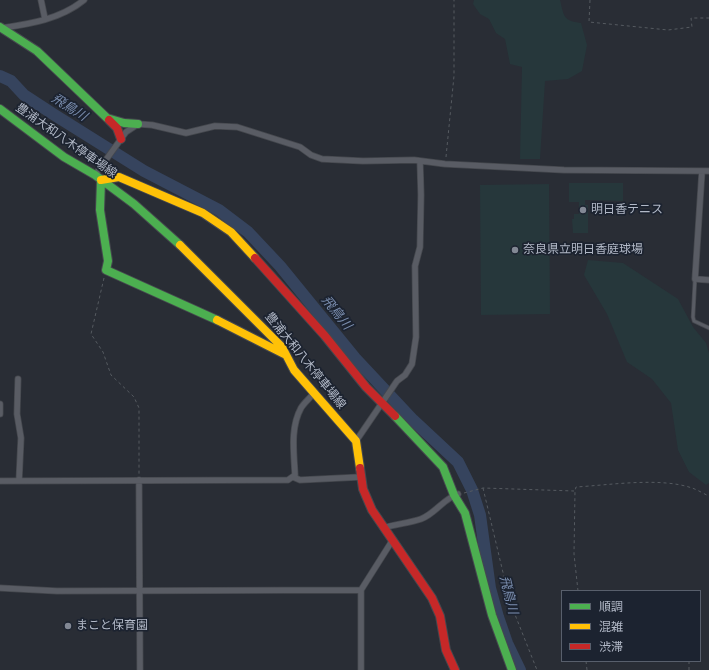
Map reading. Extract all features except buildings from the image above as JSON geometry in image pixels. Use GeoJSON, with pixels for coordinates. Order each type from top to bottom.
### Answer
{"type":"FeatureCollection","features":[{"type":"Feature","properties":{"kind":"street"},"geometry":{"type":"LineString","coordinates":[[41,0],[45,19]]}},
{"type":"Feature","properties":{"kind":"street"},"geometry":{"type":"LineString","coordinates":[[1,26],[31,24],[69,10],[80,1]]}},
{"type":"Feature","properties":{"kind":"street"},"geometry":{"type":"LineString","coordinates":[[1,26],[37,51],[107,118],[117,128],[119,142]]}},
{"type":"Feature","properties":{"kind":"street","name":"豊浦大和八木停車場線"},"geometry":{"type":"LineString","coordinates":[[0,108],[64,157],[98,175],[170,235],[282,347],[294,370],[356,441]]}},
{"type":"Feature","properties":{"kind":"street"},"geometry":{"type":"LineString","coordinates":[[107,118],[124,123],[152,125],[180,133],[219,126],[237,127],[300,147],[311,155],[322,159],[352,161],[420,161],[445,164],[564,170],[709,171]]}},
{"type":"Feature","properties":{"kind":"street"},"geometry":{"type":"LineString","coordinates":[[138,124],[131,128],[119,142],[98,175],[100,210],[108,261],[106,270],[239,330],[274,350],[286,355]]}},
{"type":"Feature","properties":{"kind":"street"},"geometry":{"type":"LineString","coordinates":[[420,161],[420,247],[415,266],[416,337],[412,364],[405,375],[397,381],[356,441],[360,477],[372,510],[432,598],[440,616],[446,650],[455,670]]}},
{"type":"Feature","properties":{"kind":"street"},"geometry":{"type":"LineString","coordinates":[[702,170],[695,279],[709,280]]}},
{"type":"Feature","properties":{"kind":"street"},"geometry":{"type":"LineString","coordinates":[[98,175],[119,177],[128,180],[203,214],[231,232],[325,336],[366,387],[384,402],[443,467],[465,513],[488,602],[512,670]]}},
{"type":"Feature","properties":{"kind":"street"},"geometry":{"type":"LineString","coordinates":[[18,379],[18,414],[21,438],[19,482]]}},
{"type":"Feature","properties":{"kind":"street"},"geometry":{"type":"LineString","coordinates":[[0,481],[288,480],[295,475],[294,433],[297,417],[302,406],[314,394]]}},
{"type":"Feature","properties":{"kind":"street"},"geometry":{"type":"LineString","coordinates":[[0,404],[0,414]]}},
{"type":"Feature","properties":{"kind":"street"},"geometry":{"type":"LineString","coordinates":[[292,477],[300,480],[360,477]]}},
{"type":"Feature","properties":{"kind":"street"},"geometry":{"type":"LineString","coordinates":[[139,480],[140,670]]}},
{"type":"Feature","properties":{"kind":"street"},"geometry":{"type":"LineString","coordinates":[[383,528],[420,520],[456,495]]}},
{"type":"Feature","properties":{"kind":"street"},"geometry":{"type":"LineString","coordinates":[[361,670],[361,590],[392,541]]}},
{"type":"Feature","properties":{"kind":"street"},"geometry":{"type":"LineString","coordinates":[[0,588],[57,591],[361,590]]}},
{"type":"Feature","properties":{"kind":"lane"},"geometry":{"type":"LineString","coordinates":[[695,279],[694,321],[709,328]]}},
{"type":"Feature","properties":{"kind":"path"},"geometry":{"type":"LineString","coordinates":[[445,164],[454,76],[454,0]]}},
{"type":"Feature","properties":{"kind":"path"},"geometry":{"type":"LineString","coordinates":[[590,0],[589,22],[668,30],[692,27],[691,18],[709,18]]}},
{"type":"Feature","properties":{"kind":"path"},"geometry":{"type":"LineString","coordinates":[[106,270],[91,334],[103,352],[111,375],[134,397],[139,408],[139,480]]}},
{"type":"Feature","properties":{"kind":"path"},"geometry":{"type":"LineString","coordinates":[[578,590],[574,554],[576,487],[653,483],[692,488],[709,496]]}},
{"type":"Feature","properties":{"kind":"path"},"geometry":{"type":"LineString","coordinates":[[456,495],[483,488],[575,491]]}},
{"type":"Feature","properties":{"kind":"path"},"geometry":{"type":"LineString","coordinates":[[483,488],[510,602],[536,670]]}},
{"type":"Feature","properties":{"kind":"shaded area"},"geometry":{"type":"Polygon","coordinates":[[[474,0],[560,0],[565,17],[571,21],[581,23],[587,45],[582,71],[568,79],[545,81],[540,159],[520,159],[522,67],[510,64],[505,39],[496,33],[489,19],[480,14],[473,4],[474,0]]]}},
{"type":"Feature","properties":{"kind":"shaded area","name":"明日香テニス"},"geometry":{"type":"Polygon","coordinates":[[[569,183],[623,183],[623,201],[585,200],[585,205],[588,205],[588,233],[573,233],[572,219],[574,219],[574,214],[579,214],[579,202],[569,202],[569,183]]]}},
{"type":"Feature","properties":{"kind":"shaded area","name":"奈良県立明日香庭球場"},"geometry":{"type":"Polygon","coordinates":[[[549,184],[550,314],[481,315],[480,185],[549,184]]]}},
{"type":"Feature","properties":{"kind":"shaded area"},"geometry":{"type":"Polygon","coordinates":[[[588,260],[623,263],[678,299],[693,327],[706,343],[709,353],[709,483],[706,485],[689,472],[678,450],[671,403],[652,379],[627,362],[607,314],[584,275],[588,260]]]}},
{"type":"Feature","properties":{"kind":"waterway","name":"飛鳥川"},"geometry":{"type":"LineString","coordinates":[[0,76],[11,81],[24,95],[53,114],[144,171],[219,210],[248,232],[280,266],[355,358],[413,420],[458,462],[472,490],[480,515],[490,588],[507,643],[520,670]]}},
{"type":"Feature","properties":{"kind":"traffic: fast"},"geometry":{"type":"LineString","coordinates":[[0,27],[37,51],[107,118],[124,123],[138,124]]}},
{"type":"Feature","properties":{"kind":"traffic: fast"},"geometry":{"type":"LineString","coordinates":[[0,109],[64,157],[95,175],[134,204],[180,245]]}},
{"type":"Feature","properties":{"kind":"traffic: fast"},"geometry":{"type":"LineString","coordinates":[[101,180],[100,210],[108,261],[106,270],[217,320]]}},
{"type":"Feature","properties":{"kind":"traffic: fast"},"geometry":{"type":"LineString","coordinates":[[395,416],[443,467],[454,495],[465,513],[492,615],[512,670]]}},
{"type":"Feature","properties":{"kind":"traffic: slow"},"geometry":{"type":"LineString","coordinates":[[101,180],[119,177],[203,213],[231,232],[255,258]]}},
{"type":"Feature","properties":{"kind":"traffic: slow"},"geometry":{"type":"LineString","coordinates":[[180,245],[282,347],[294,370],[356,441],[360,468]]}},
{"type":"Feature","properties":{"kind":"traffic: slow"},"geometry":{"type":"LineString","coordinates":[[217,320],[286,355]]}},
{"type":"Feature","properties":{"kind":"traffic: jam"},"geometry":{"type":"LineString","coordinates":[[109,120],[117,128],[121,139]]}},
{"type":"Feature","properties":{"kind":"traffic: jam"},"geometry":{"type":"LineString","coordinates":[[255,258],[325,336],[366,387],[395,416]]}},
{"type":"Feature","properties":{"kind":"traffic: jam"},"geometry":{"type":"LineString","coordinates":[[360,468],[363,489],[372,510],[432,598],[440,616],[446,650],[455,670]]}},
{"type":"Feature","properties":{"kind":"place","name":"明日香テニス"},"geometry":{"type":"Point","coordinates":[583,210]}},
{"type":"Feature","properties":{"kind":"place","name":"奈良県立明日香庭球場"},"geometry":{"type":"Point","coordinates":[515,250]}},
{"type":"Feature","properties":{"kind":"place","name":"まこと保育園"},"geometry":{"type":"Point","coordinates":[68,626]}}]}
